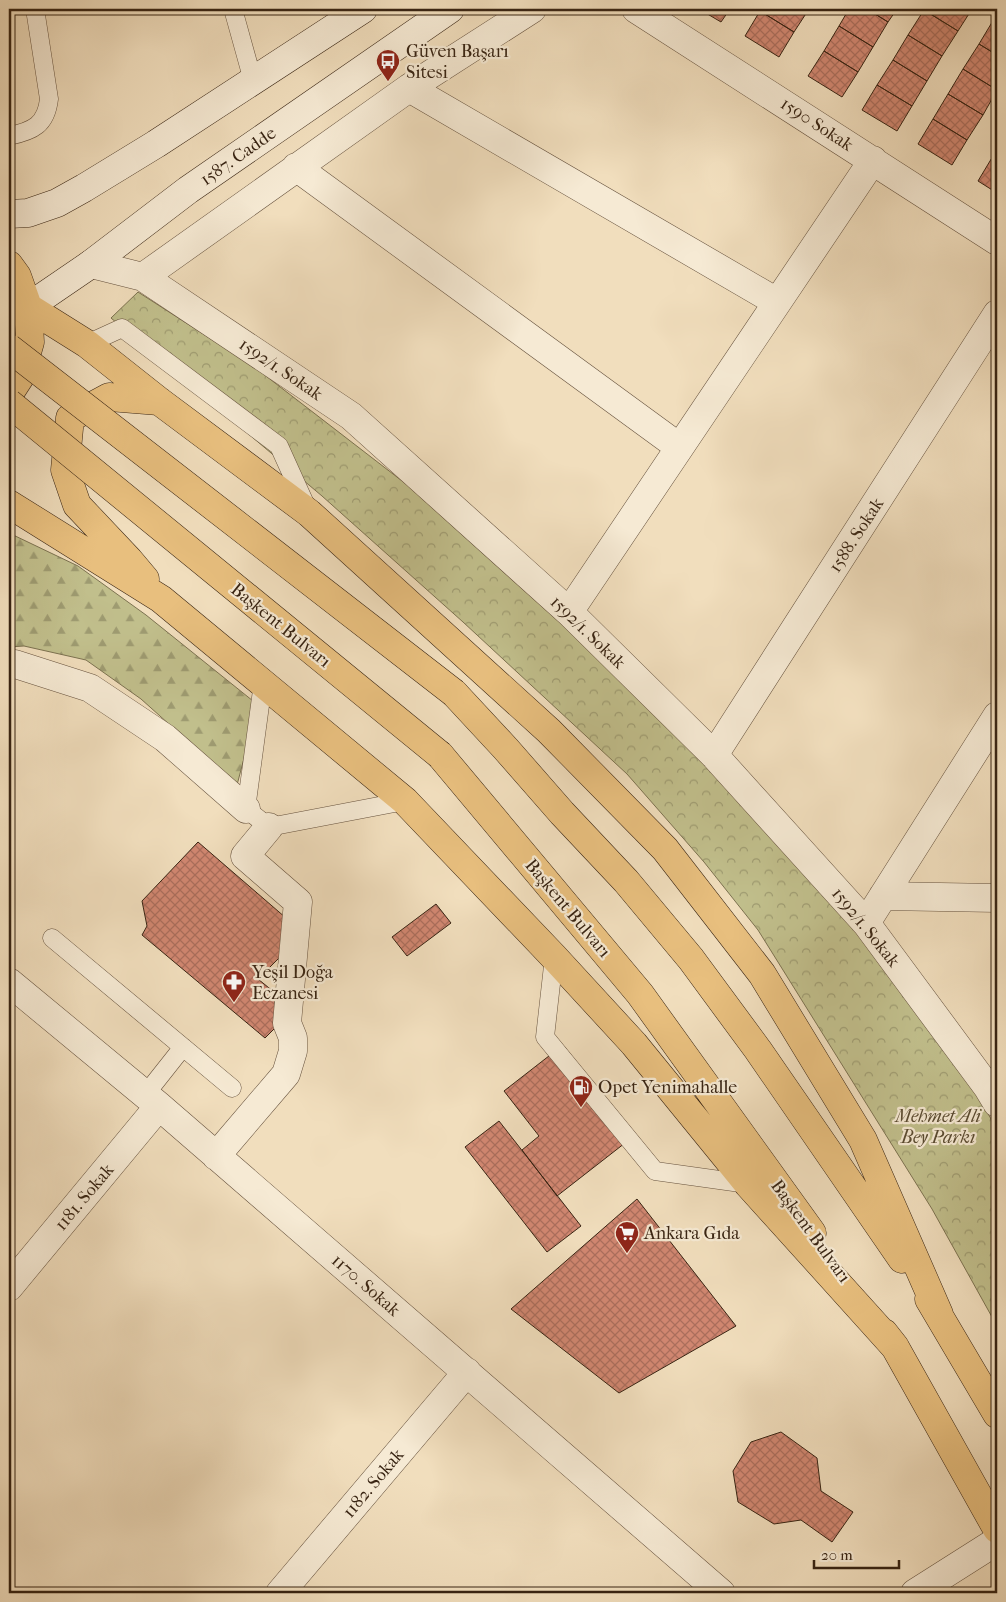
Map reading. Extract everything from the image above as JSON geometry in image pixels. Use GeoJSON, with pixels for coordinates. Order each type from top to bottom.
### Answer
{"type":"FeatureCollection","features":[{"type":"Feature","properties":{"kind":"main road"},"geometry":{"type":"LineString","coordinates":[[9,265],[17,276],[28,307],[30,342],[20,376],[9,394]]}},
{"type":"Feature","properties":{"kind":"main road"},"geometry":{"type":"LineString","coordinates":[[28,307],[87,344],[159,401],[309,513],[549,731],[671,857],[762,974],[863,1140],[939,1314]]}},
{"type":"Feature","properties":{"kind":"main road"},"geometry":{"type":"LineString","coordinates":[[9,348],[454,693],[506,749],[562,813],[626,881],[691,959],[758,1050],[939,1314],[997,1414]]}},
{"type":"Feature","properties":{"kind":"main road"},"geometry":{"type":"LineString","coordinates":[[159,401],[109,397],[70,418],[65,470],[77,505],[129,560],[161,599]]}},
{"type":"Feature","properties":{"kind":"main road","name":"Başkent Bulvarı"},"geometry":{"type":"LineString","coordinates":[[9,403],[440,755],[640,994],[895,1347],[997,1529]]}},
{"type":"Feature","properties":{"kind":"main road"},"geometry":{"type":"LineString","coordinates":[[9,504],[161,599],[405,801],[634,1044],[748,1184],[895,1347]]}},
{"type":"Feature","properties":{"kind":"street"},"geometry":{"type":"LineString","coordinates":[[9,214],[28,213],[57,202],[84,188],[156,144],[363,9]]}},
{"type":"Feature","properties":{"kind":"street","name":"1587. Cadde"},"geometry":{"type":"LineString","coordinates":[[28,307],[90,264],[188,190],[450,9]]}},
{"type":"Feature","properties":{"kind":"street"},"geometry":{"type":"LineString","coordinates":[[143,277],[409,88],[532,9]]}},
{"type":"Feature","properties":{"kind":"street","name":"1590 Sokak"},"geometry":{"type":"LineString","coordinates":[[636,9],[997,240]]}},
{"type":"Feature","properties":{"kind":"street"},"geometry":{"type":"LineString","coordinates":[[409,88],[777,302]]}},
{"type":"Feature","properties":{"kind":"street"},"geometry":{"type":"LineString","coordinates":[[569,612],[873,160]]}},
{"type":"Feature","properties":{"kind":"street"},"geometry":{"type":"LineString","coordinates":[[296,167],[680,447]]}},
{"type":"Feature","properties":{"kind":"street","name":"1592/1. Sokak"},"geometry":{"type":"LineString","coordinates":[[90,264],[143,277],[351,416],[569,612],[714,755],[866,923],[994,1090]]}},
{"type":"Feature","properties":{"kind":"street","name":"1588. Sokak"},"geometry":{"type":"LineString","coordinates":[[714,755],[997,314]]}},
{"type":"Feature","properties":{"kind":"street"},"geometry":{"type":"LineString","coordinates":[[9,665],[15,664],[90,688],[165,738],[246,809]]}},
{"type":"Feature","properties":{"kind":"street"},"geometry":{"type":"LineString","coordinates":[[866,923],[997,716]]}},
{"type":"Feature","properties":{"kind":"street"},"geometry":{"type":"LineString","coordinates":[[216,1156],[286,1074],[294,1050],[293,1038],[287,1023],[298,902],[245,856],[269,827]]}},
{"type":"Feature","properties":{"kind":"street"},"geometry":{"type":"LineString","coordinates":[[883,896],[997,898]]}},
{"type":"Feature","properties":{"kind":"street","name":"1170. Sokak"},"geometry":{"type":"LineString","coordinates":[[9,982],[152,1100],[721,1593]]}},
{"type":"Feature","properties":{"kind":"street","name":"1181. Sokak"},"geometry":{"type":"LineString","coordinates":[[9,1287],[152,1100]]}},
{"type":"Feature","properties":{"kind":"street","name":"1182. Sokak"},"geometry":{"type":"LineString","coordinates":[[280,1593],[467,1372]]}},
{"type":"Feature","properties":{"kind":"street"},"geometry":{"type":"LineString","coordinates":[[915,1593],[997,1541]]}},
{"type":"Feature","properties":{"kind":"lane"},"geometry":{"type":"LineString","coordinates":[[9,136],[24,133],[37,126],[44,118],[48,108],[50,98],[35,9]]}},
{"type":"Feature","properties":{"kind":"lane"},"geometry":{"type":"LineString","coordinates":[[234,9],[253,81]]}},
{"type":"Feature","properties":{"kind":"lane"},"geometry":{"type":"LineString","coordinates":[[87,344],[122,328],[279,446],[309,513]]}},
{"type":"Feature","properties":{"kind":"lane"},"geometry":{"type":"LineString","coordinates":[[263,683],[246,809],[269,827],[405,801]]}},
{"type":"Feature","properties":{"kind":"lane"},"geometry":{"type":"LineString","coordinates":[[52,938],[232,1088]]}},
{"type":"Feature","properties":{"kind":"lane"},"geometry":{"type":"LineString","coordinates":[[554,957],[545,1037],[655,1171],[748,1184]]}},
{"type":"Feature","properties":{"kind":"lane"},"geometry":{"type":"LineString","coordinates":[[152,1100],[182,1047]]}},
{"type":"Feature","properties":{"kind":"green space","name":"Mehmet Ali Bey Parkı"},"geometry":{"type":"Polygon","coordinates":[[[138,292],[253,366],[406,484],[660,713],[862,938],[978,1097],[997,1129],[997,1326],[932,1209],[758,930],[704,862],[627,774],[463,622],[322,496],[111,318],[138,292]]]}},
{"type":"Feature","properties":{"kind":"green space"},"geometry":{"type":"Polygon","coordinates":[[[9,533],[78,566],[146,615],[258,705],[237,785],[141,699],[86,660],[24,646],[9,647],[9,533]]]}},
{"type":"Feature","properties":{"kind":"building"},"geometry":{"type":"Polygon","coordinates":[[[699,9],[730,9],[721,22],[699,9]]]}},
{"type":"Feature","properties":{"kind":"building"},"geometry":{"type":"Polygon","coordinates":[[[761,9],[809,9],[794,32],[760,11],[761,9]]]}},
{"type":"Feature","properties":{"kind":"building"},"geometry":{"type":"Polygon","coordinates":[[[849,9],[867,9],[888,22],[873,47],[839,26],[849,9]]]}},
{"type":"Feature","properties":{"kind":"building"},"geometry":{"type":"Polygon","coordinates":[[[867,9],[897,9],[888,22],[867,9]]]}},
{"type":"Feature","properties":{"kind":"building"},"geometry":{"type":"Polygon","coordinates":[[[924,9],[972,9],[958,31],[924,9]]]}},
{"type":"Feature","properties":{"kind":"building"},"geometry":{"type":"Polygon","coordinates":[[[924,10],[958,31],[942,56],[908,35],[924,10]]]}},
{"type":"Feature","properties":{"kind":"building"},"geometry":{"type":"Polygon","coordinates":[[[760,11],[794,32],[779,57],[745,36],[760,11]]]}},
{"type":"Feature","properties":{"kind":"building"},"geometry":{"type":"Polygon","coordinates":[[[994,19],[997,21],[997,55],[979,44],[994,19]]]}},
{"type":"Feature","properties":{"kind":"building"},"geometry":{"type":"Polygon","coordinates":[[[839,26],[873,47],[858,72],[824,51],[839,26]]]}},
{"type":"Feature","properties":{"kind":"building"},"geometry":{"type":"Polygon","coordinates":[[[908,35],[942,56],[927,81],[893,60],[908,35]]]}},
{"type":"Feature","properties":{"kind":"building"},"geometry":{"type":"Polygon","coordinates":[[[979,44],[997,55],[997,90],[963,69],[979,44]]]}},
{"type":"Feature","properties":{"kind":"building"},"geometry":{"type":"Polygon","coordinates":[[[824,51],[858,72],[842,97],[808,76],[824,51]]]}},
{"type":"Feature","properties":{"kind":"building"},"geometry":{"type":"Polygon","coordinates":[[[893,60],[927,81],[912,106],[877,85],[893,60]]]}},
{"type":"Feature","properties":{"kind":"building"},"geometry":{"type":"Polygon","coordinates":[[[963,69],[997,90],[983,115],[948,94],[963,69]]]}},
{"type":"Feature","properties":{"kind":"building"},"geometry":{"type":"Polygon","coordinates":[[[877,85],[912,106],[897,131],[862,110],[877,85]]]}},
{"type":"Feature","properties":{"kind":"building"},"geometry":{"type":"Polygon","coordinates":[[[948,94],[983,115],[967,140],[933,119],[948,94]]]}},
{"type":"Feature","properties":{"kind":"building"},"geometry":{"type":"Polygon","coordinates":[[[933,119],[967,140],[952,165],[918,144],[933,119]]]}},
{"type":"Feature","properties":{"kind":"building"},"geometry":{"type":"Polygon","coordinates":[[[993,156],[997,159],[997,193],[978,181],[993,156]]]}},
{"type":"Feature","properties":{"kind":"building"},"geometry":{"type":"Polygon","coordinates":[[[198,842],[286,918],[283,954],[258,979],[274,992],[277,1026],[265,1038],[142,935],[147,926],[142,901],[198,842]]]}},
{"type":"Feature","properties":{"kind":"building"},"geometry":{"type":"Polygon","coordinates":[[[436,904],[451,923],[407,956],[392,937],[436,904]]]}},
{"type":"Feature","properties":{"kind":"building"},"geometry":{"type":"Polygon","coordinates":[[[563,1045],[634,1136],[557,1196],[522,1150],[539,1136],[504,1091],[563,1045]]]}},
{"type":"Feature","properties":{"kind":"building"},"geometry":{"type":"Polygon","coordinates":[[[499,1121],[581,1226],[547,1252],[465,1147],[499,1121]]]}},
{"type":"Feature","properties":{"kind":"building","name":"Ankara Gıda"},"geometry":{"type":"Polygon","coordinates":[[[637,1199],[736,1326],[619,1393],[511,1309],[637,1199]]]}},
{"type":"Feature","properties":{"kind":"building"},"geometry":{"type":"Polygon","coordinates":[[[781,1432],[817,1458],[821,1491],[853,1512],[832,1542],[801,1520],[774,1524],[738,1502],[733,1471],[751,1442],[781,1432]]]}},
{"type":"Feature","properties":{"kind":"place","name":"Güven Başarı Sitesi"},"geometry":{"type":"Point","coordinates":[388,82]}},
{"type":"Feature","properties":{"kind":"place","name":"Yeşil Doğa Eczanesi"},"geometry":{"type":"Point","coordinates":[234,1003]}},
{"type":"Feature","properties":{"kind":"place","name":"Opet Yenimahalle"},"geometry":{"type":"Point","coordinates":[581,1108]}},
{"type":"Feature","properties":{"kind":"place","name":"Ankara Gıda"},"geometry":{"type":"Point","coordinates":[627,1254]}}]}
